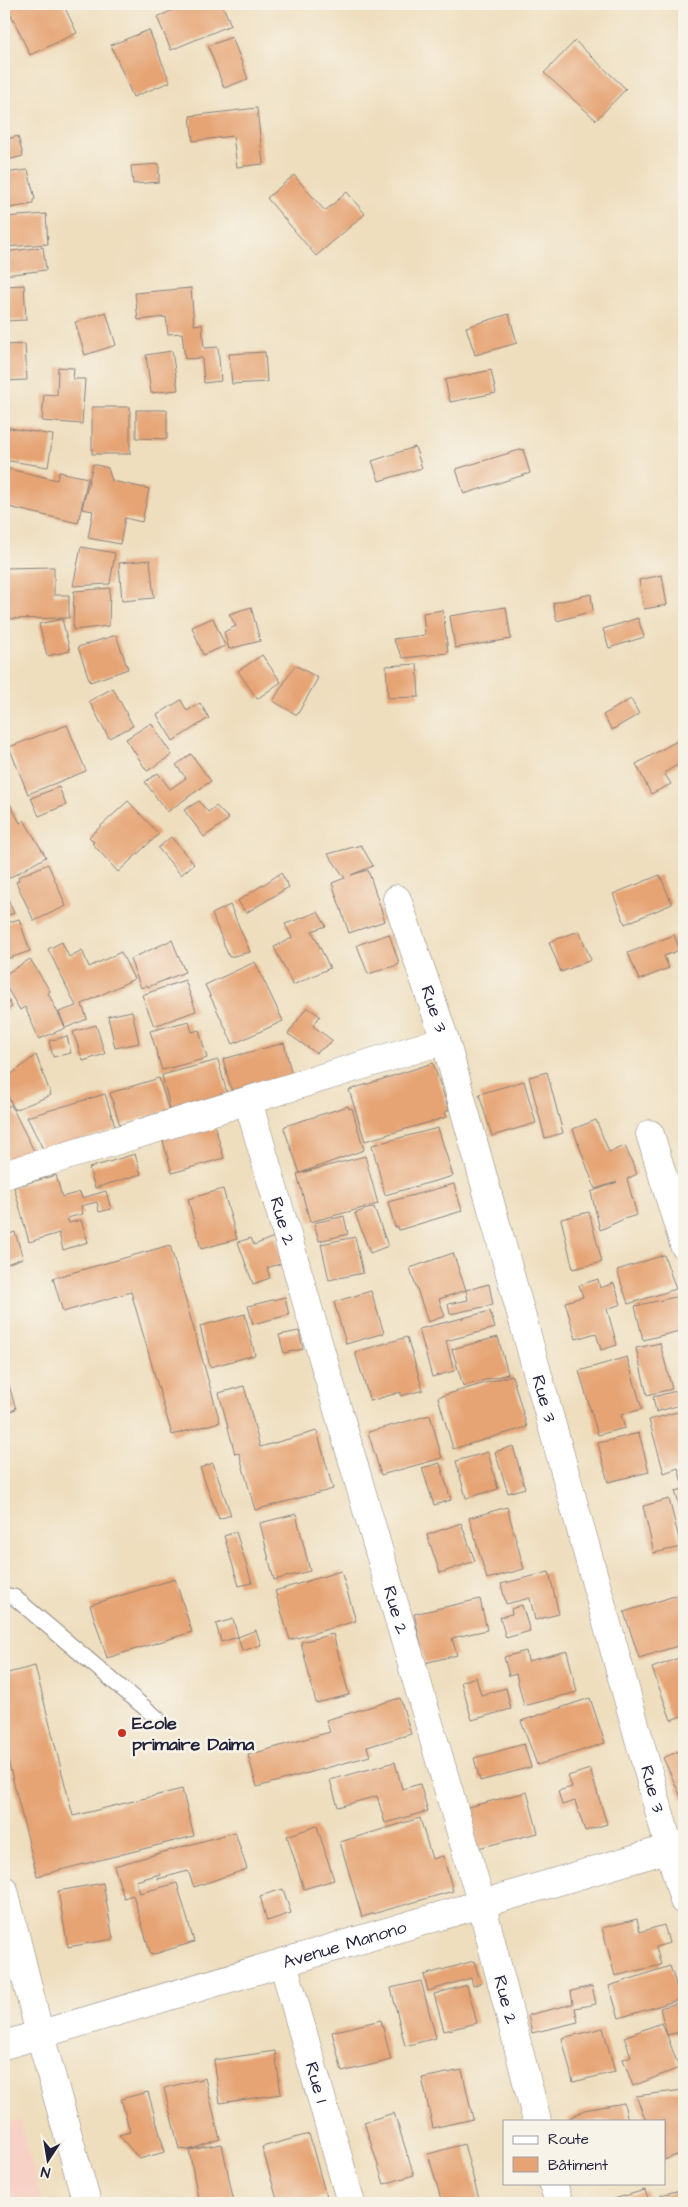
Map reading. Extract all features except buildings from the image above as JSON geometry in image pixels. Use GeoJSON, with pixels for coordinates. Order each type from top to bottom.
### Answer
{"type":"FeatureCollection","features":[{"type":"Feature","properties":{"kind":"street","name":"Rue 3"},"geometry":{"type":"LineString","coordinates":[[397,899],[445,1040],[677,1846],[684,1900]]}},
{"type":"Feature","properties":{"kind":"street"},"geometry":{"type":"LineString","coordinates":[[4,1175],[445,1040]]}},
{"type":"Feature","properties":{"kind":"street","name":"Rue 2"},"geometry":{"type":"LineString","coordinates":[[248,1101],[481,1902],[537,2120]]}},
{"type":"Feature","properties":{"kind":"street"},"geometry":{"type":"LineString","coordinates":[[650,1134],[684,1245]]}},
{"type":"Feature","properties":{"kind":"street","name":"Avenue Manono"},"geometry":{"type":"LineString","coordinates":[[4,2045],[481,1902],[677,1846]]}},
{"type":"Feature","properties":{"kind":"street"},"geometry":{"type":"LineString","coordinates":[[4,1890],[40,2035],[87,2203]]}},
{"type":"Feature","properties":{"kind":"street","name":"Rue 1"},"geometry":{"type":"LineString","coordinates":[[283,1962],[351,2203]]}},
{"type":"Feature","properties":{"kind":"street"},"geometry":{"type":"LineString","coordinates":[[554,2184],[559,2203]]}},
{"type":"Feature","properties":{"kind":"lane"},"geometry":{"type":"LineString","coordinates":[[4,1595],[14,1597],[157,1718]]}},
{"type":"Feature","properties":{"kind":"shaded area"},"geometry":{"type":"Polygon","coordinates":[[[20,2120],[42,2203],[4,2203],[4,2124],[20,2120]]]}},
{"type":"Feature","properties":{"kind":"place","name":"Ecole primaire Daima"},"geometry":{"type":"Point","coordinates":[122,1733]}}]}
